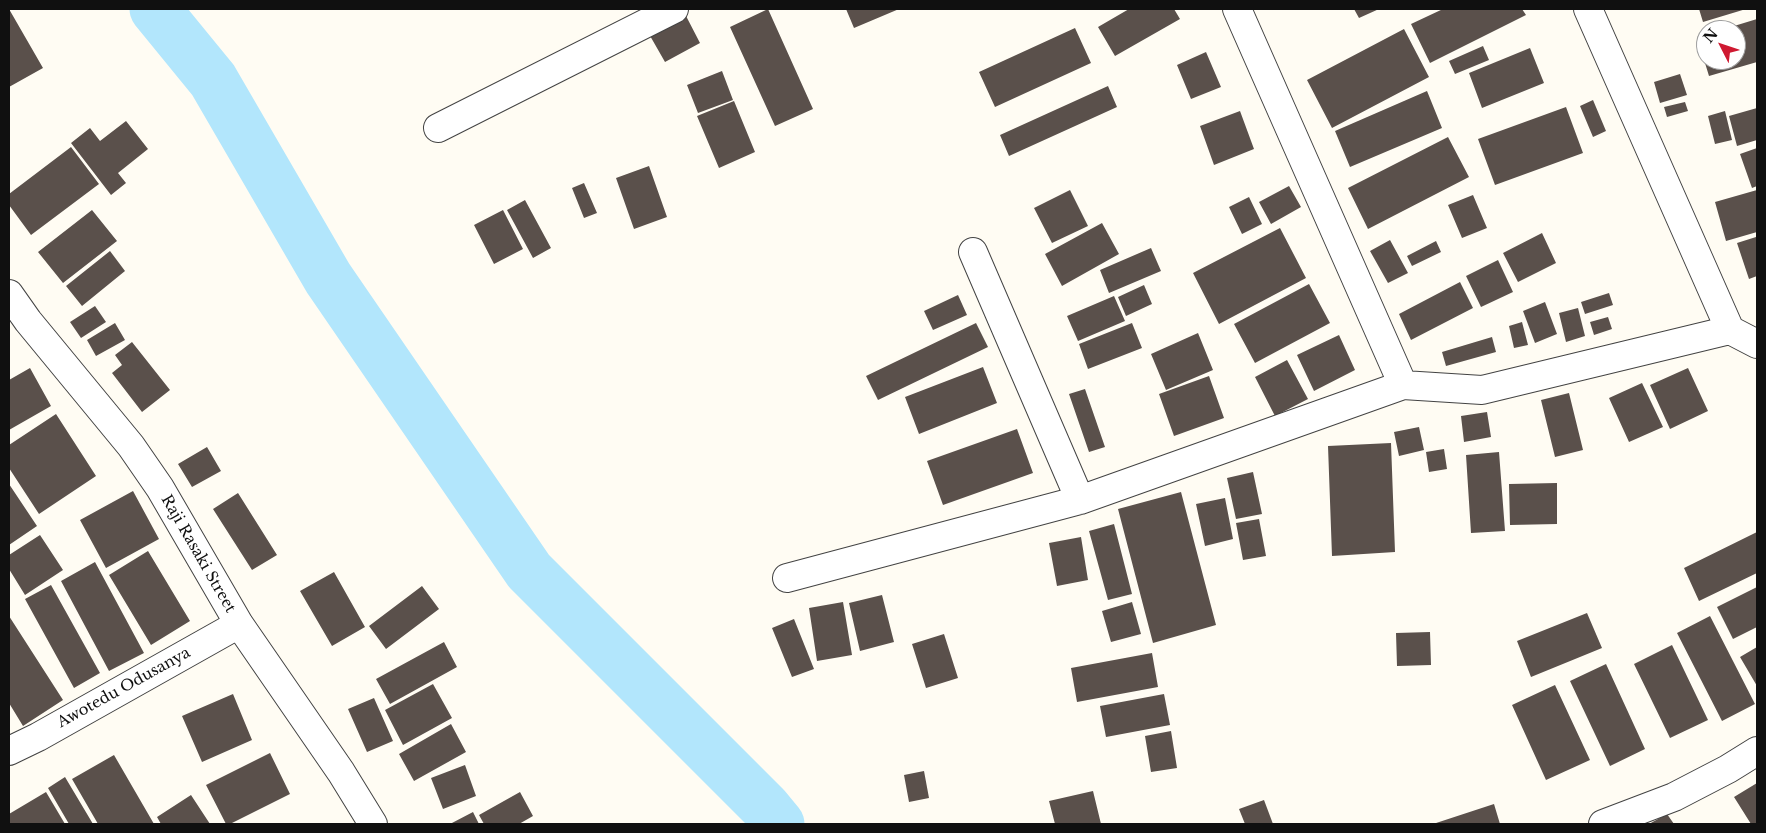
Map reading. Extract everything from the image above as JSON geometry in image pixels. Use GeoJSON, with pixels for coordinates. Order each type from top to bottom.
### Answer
{"type":"FeatureCollection","features":[{"type":"Feature","properties":{"kind":"street"},"geometry":{"type":"LineString","coordinates":[[438,128],[674,9]]}},
{"type":"Feature","properties":{"kind":"street"},"geometry":{"type":"LineString","coordinates":[[1237,9],[1403,385]]}},
{"type":"Feature","properties":{"kind":"street"},"geometry":{"type":"LineString","coordinates":[[1588,9],[1730,330],[1757,344]]}},
{"type":"Feature","properties":{"kind":"street"},"geometry":{"type":"LineString","coordinates":[[973,252],[1080,500]]}},
{"type":"Feature","properties":{"kind":"street","name":"Raji Rasaki Street"},"geometry":{"type":"LineString","coordinates":[[9,294],[19,326],[131,446],[160,488],[239,624],[341,772],[373,824]]}},
{"type":"Feature","properties":{"kind":"street"},"geometry":{"type":"LineString","coordinates":[[787,578],[1080,500],[1403,385],[1482,390],[1730,330]]}},
{"type":"Feature","properties":{"kind":"street","name":"Awotedu Odusanya"},"geometry":{"type":"LineString","coordinates":[[9,751],[239,624]]}},
{"type":"Feature","properties":{"kind":"street"},"geometry":{"type":"LineString","coordinates":[[1603,824],[1674,797],[1728,769],[1757,751]]}},
{"type":"Feature","properties":{"kind":"building"},"geometry":{"type":"Polygon","coordinates":[[[9,9],[43,68],[9,87],[9,9]]]}},
{"type":"Feature","properties":{"kind":"building"},"geometry":{"type":"Polygon","coordinates":[[[768,9],[813,109],[775,126],[730,27],[768,9]]]}},
{"type":"Feature","properties":{"kind":"building"},"geometry":{"type":"Polygon","coordinates":[[[846,9],[899,9],[854,28],[846,9]]]}},
{"type":"Feature","properties":{"kind":"building"},"geometry":{"type":"Polygon","coordinates":[[[1129,9],[1174,9],[1180,19],[1115,56],[1098,27],[1129,9]]]}},
{"type":"Feature","properties":{"kind":"building"},"geometry":{"type":"Polygon","coordinates":[[[1354,9],[1379,9],[1359,18],[1354,9]]]}},
{"type":"Feature","properties":{"kind":"building"},"geometry":{"type":"Polygon","coordinates":[[[1443,9],[1522,9],[1526,15],[1430,63],[1411,24],[1443,9]]]}},
{"type":"Feature","properties":{"kind":"building"},"geometry":{"type":"Polygon","coordinates":[[[1699,9],[1746,9],[1710,20],[1702,20],[1699,9]]]}},
{"type":"Feature","properties":{"kind":"building"},"geometry":{"type":"Polygon","coordinates":[[[685,14],[700,43],[665,62],[649,34],[685,14]]]}},
{"type":"Feature","properties":{"kind":"building"},"geometry":{"type":"Polygon","coordinates":[[[1757,19],[1757,62],[1746,65],[1746,22],[1757,19]]]}},
{"type":"Feature","properties":{"kind":"building"},"geometry":{"type":"Polygon","coordinates":[[[1075,28],[1091,63],[995,107],[979,72],[1075,28]]]}},
{"type":"Feature","properties":{"kind":"building"},"geometry":{"type":"Polygon","coordinates":[[[1404,29],[1429,77],[1332,128],[1307,80],[1404,29]]]}},
{"type":"Feature","properties":{"kind":"building"},"geometry":{"type":"Polygon","coordinates":[[[1483,46],[1489,60],[1455,74],[1449,61],[1483,46]]]}},
{"type":"Feature","properties":{"kind":"building"},"geometry":{"type":"Polygon","coordinates":[[[1530,48],[1544,83],[1482,108],[1469,73],[1530,48]]]}},
{"type":"Feature","properties":{"kind":"building"},"geometry":{"type":"Polygon","coordinates":[[[1206,52],[1221,87],[1191,99],[1177,65],[1206,52]]]}},
{"type":"Feature","properties":{"kind":"building"},"geometry":{"type":"Polygon","coordinates":[[[1707,70],[1730,70],[1709,76],[1707,70]]]}},
{"type":"Feature","properties":{"kind":"building"},"geometry":{"type":"Polygon","coordinates":[[[722,71],[733,100],[698,113],[687,85],[722,71]]]}},
{"type":"Feature","properties":{"kind":"building"},"geometry":{"type":"Polygon","coordinates":[[[1680,74],[1687,95],[1660,103],[1654,82],[1680,74]]]}},
{"type":"Feature","properties":{"kind":"building"},"geometry":{"type":"Polygon","coordinates":[[[1108,86],[1117,107],[1009,156],[1000,135],[1108,86]]]}},
{"type":"Feature","properties":{"kind":"building"},"geometry":{"type":"Polygon","coordinates":[[[1427,91],[1442,128],[1350,167],[1335,131],[1427,91]]]}},
{"type":"Feature","properties":{"kind":"building"},"geometry":{"type":"Polygon","coordinates":[[[1593,100],[1606,131],[1593,137],[1580,106],[1593,100]]]}},
{"type":"Feature","properties":{"kind":"building"},"geometry":{"type":"Polygon","coordinates":[[[734,101],[755,152],[719,168],[697,116],[734,101]]]}},
{"type":"Feature","properties":{"kind":"building"},"geometry":{"type":"Polygon","coordinates":[[[1685,102],[1688,111],[1667,117],[1664,107],[1685,102]]]}},
{"type":"Feature","properties":{"kind":"building"},"geometry":{"type":"Polygon","coordinates":[[[1566,107],[1583,153],[1495,185],[1478,139],[1566,107]]]}},
{"type":"Feature","properties":{"kind":"building"},"geometry":{"type":"Polygon","coordinates":[[[1757,108],[1757,140],[1737,146],[1729,116],[1757,108]]]}},
{"type":"Feature","properties":{"kind":"building"},"geometry":{"type":"Polygon","coordinates":[[[1240,111],[1254,149],[1214,165],[1200,126],[1240,111]]]}},
{"type":"Feature","properties":{"kind":"building"},"geometry":{"type":"Polygon","coordinates":[[[1725,111],[1732,140],[1715,144],[1708,116],[1725,111]]]}},
{"type":"Feature","properties":{"kind":"building"},"geometry":{"type":"Polygon","coordinates":[[[126,121],[148,149],[118,173],[126,183],[111,195],[71,143],[90,128],[100,141],[126,121]]]}},
{"type":"Feature","properties":{"kind":"building"},"geometry":{"type":"Polygon","coordinates":[[[1448,137],[1469,177],[1368,229],[1348,188],[1448,137]]]}},
{"type":"Feature","properties":{"kind":"building"},"geometry":{"type":"Polygon","coordinates":[[[71,147],[99,184],[31,235],[9,205],[9,194],[71,147]]]}},
{"type":"Feature","properties":{"kind":"building"},"geometry":{"type":"Polygon","coordinates":[[[1757,148],[1757,186],[1752,188],[1740,154],[1757,148]]]}},
{"type":"Feature","properties":{"kind":"building"},"geometry":{"type":"Polygon","coordinates":[[[649,166],[667,217],[634,229],[616,178],[649,166]]]}},
{"type":"Feature","properties":{"kind":"building"},"geometry":{"type":"Polygon","coordinates":[[[584,183],[597,213],[584,218],[572,188],[584,183]]]}},
{"type":"Feature","properties":{"kind":"building"},"geometry":{"type":"Polygon","coordinates":[[[1289,186],[1301,207],[1271,224],[1259,202],[1289,186]]]}},
{"type":"Feature","properties":{"kind":"building"},"geometry":{"type":"Polygon","coordinates":[[[1070,190],[1088,226],[1052,243],[1034,208],[1070,190]]]}},
{"type":"Feature","properties":{"kind":"building"},"geometry":{"type":"Polygon","coordinates":[[[1757,190],[1757,232],[1726,241],[1715,202],[1757,190]]]}},
{"type":"Feature","properties":{"kind":"building"},"geometry":{"type":"Polygon","coordinates":[[[1473,195],[1487,228],[1462,238],[1448,205],[1473,195]]]}},
{"type":"Feature","properties":{"kind":"building"},"geometry":{"type":"Polygon","coordinates":[[[1249,197],[1262,224],[1242,234],[1229,207],[1249,197]]]}},
{"type":"Feature","properties":{"kind":"building"},"geometry":{"type":"Polygon","coordinates":[[[525,200],[551,248],[533,258],[507,210],[525,200]]]}},
{"type":"Feature","properties":{"kind":"building"},"geometry":{"type":"Polygon","coordinates":[[[92,210],[117,241],[63,283],[38,252],[92,210]]]}},
{"type":"Feature","properties":{"kind":"building"},"geometry":{"type":"Polygon","coordinates":[[[503,210],[523,249],[494,264],[474,225],[503,210]]]}},
{"type":"Feature","properties":{"kind":"building"},"geometry":{"type":"Polygon","coordinates":[[[1102,223],[1119,254],[1062,286],[1045,254],[1102,223]]]}},
{"type":"Feature","properties":{"kind":"building"},"geometry":{"type":"Polygon","coordinates":[[[1280,228],[1306,278],[1219,324],[1193,273],[1280,228]]]}},
{"type":"Feature","properties":{"kind":"building"},"geometry":{"type":"Polygon","coordinates":[[[1542,233],[1556,263],[1518,282],[1503,253],[1542,233]]]}},
{"type":"Feature","properties":{"kind":"building"},"geometry":{"type":"Polygon","coordinates":[[[1756,237],[1757,276],[1749,279],[1737,243],[1756,237]]]}},
{"type":"Feature","properties":{"kind":"building"},"geometry":{"type":"Polygon","coordinates":[[[1390,240],[1408,273],[1388,283],[1370,251],[1390,240]]]}},
{"type":"Feature","properties":{"kind":"building"},"geometry":{"type":"Polygon","coordinates":[[[1436,241],[1441,252],[1412,266],[1407,256],[1436,241]]]}},
{"type":"Feature","properties":{"kind":"building"},"geometry":{"type":"Polygon","coordinates":[[[1151,248],[1161,271],[1109,293],[1100,270],[1151,248]]]}},
{"type":"Feature","properties":{"kind":"building"},"geometry":{"type":"Polygon","coordinates":[[[110,251],[125,271],[82,306],[66,286],[110,251]]]}},
{"type":"Feature","properties":{"kind":"building"},"geometry":{"type":"Polygon","coordinates":[[[1498,260],[1513,292],[1481,307],[1466,276],[1498,260]]]}},
{"type":"Feature","properties":{"kind":"building"},"geometry":{"type":"Polygon","coordinates":[[[1460,282],[1473,308],[1411,340],[1399,314],[1460,282]]]}},
{"type":"Feature","properties":{"kind":"building"},"geometry":{"type":"Polygon","coordinates":[[[1309,284],[1330,323],[1255,363],[1234,324],[1309,284]]]}},
{"type":"Feature","properties":{"kind":"building"},"geometry":{"type":"Polygon","coordinates":[[[1144,285],[1152,304],[1126,316],[1118,297],[1144,285]]]}},
{"type":"Feature","properties":{"kind":"building"},"geometry":{"type":"Polygon","coordinates":[[[1609,293],[1613,305],[1585,314],[1581,302],[1609,293]]]}},
{"type":"Feature","properties":{"kind":"building"},"geometry":{"type":"Polygon","coordinates":[[[958,295],[967,315],[933,330],[924,311],[958,295]]]}},
{"type":"Feature","properties":{"kind":"building"},"geometry":{"type":"Polygon","coordinates":[[[1114,296],[1125,321],[1078,341],[1067,316],[1114,296]]]}},
{"type":"Feature","properties":{"kind":"building"},"geometry":{"type":"Polygon","coordinates":[[[1545,302],[1557,334],[1535,343],[1523,311],[1545,302]]]}},
{"type":"Feature","properties":{"kind":"building"},"geometry":{"type":"Polygon","coordinates":[[[95,306],[106,322],[81,338],[70,322],[95,306]]]}},
{"type":"Feature","properties":{"kind":"building"},"geometry":{"type":"Polygon","coordinates":[[[1578,308],[1585,336],[1566,342],[1559,313],[1578,308]]]}},
{"type":"Feature","properties":{"kind":"building"},"geometry":{"type":"Polygon","coordinates":[[[1608,317],[1612,329],[1594,335],[1590,322],[1608,317]]]}},
{"type":"Feature","properties":{"kind":"building"},"geometry":{"type":"Polygon","coordinates":[[[1522,322],[1528,345],[1514,348],[1509,326],[1522,322]]]}},
{"type":"Feature","properties":{"kind":"building"},"geometry":{"type":"Polygon","coordinates":[[[115,323],[125,340],[96,356],[87,340],[115,323]]]}},
{"type":"Feature","properties":{"kind":"building"},"geometry":{"type":"Polygon","coordinates":[[[976,323],[988,347],[878,400],[866,376],[976,323]]]}},
{"type":"Feature","properties":{"kind":"building"},"geometry":{"type":"Polygon","coordinates":[[[1132,323],[1142,348],[1088,369],[1079,344],[1132,323]]]}},
{"type":"Feature","properties":{"kind":"building"},"geometry":{"type":"Polygon","coordinates":[[[1198,333],[1213,370],[1166,390],[1151,354],[1198,333]]]}},
{"type":"Feature","properties":{"kind":"building"},"geometry":{"type":"Polygon","coordinates":[[[1339,335],[1355,370],[1314,391],[1297,355],[1339,335]]]}},
{"type":"Feature","properties":{"kind":"building"},"geometry":{"type":"Polygon","coordinates":[[[1492,337],[1496,352],[1446,366],[1442,352],[1492,337]]]}},
{"type":"Feature","properties":{"kind":"building"},"geometry":{"type":"Polygon","coordinates":[[[132,342],[170,390],[142,412],[112,373],[122,365],[115,355],[132,342]]]}},
{"type":"Feature","properties":{"kind":"building"},"geometry":{"type":"Polygon","coordinates":[[[1287,360],[1308,399],[1275,416],[1255,377],[1287,360]]]}},
{"type":"Feature","properties":{"kind":"building"},"geometry":{"type":"Polygon","coordinates":[[[983,367],[997,403],[919,434],[905,397],[983,367]]]}},
{"type":"Feature","properties":{"kind":"building"},"geometry":{"type":"Polygon","coordinates":[[[30,368],[51,406],[9,430],[9,380],[30,368]]]}},
{"type":"Feature","properties":{"kind":"building"},"geometry":{"type":"Polygon","coordinates":[[[1688,368],[1708,411],[1670,429],[1650,385],[1688,368]]]}},
{"type":"Feature","properties":{"kind":"building"},"geometry":{"type":"Polygon","coordinates":[[[1209,376],[1224,418],[1174,436],[1159,394],[1209,376]]]}},
{"type":"Feature","properties":{"kind":"building"},"geometry":{"type":"Polygon","coordinates":[[[1642,383],[1663,427],[1629,442],[1609,398],[1642,383]]]}},
{"type":"Feature","properties":{"kind":"building"},"geometry":{"type":"Polygon","coordinates":[[[1085,389],[1105,447],[1089,452],[1069,394],[1085,389]]]}},
{"type":"Feature","properties":{"kind":"building"},"geometry":{"type":"Polygon","coordinates":[[[1569,393],[1583,450],[1555,457],[1541,400],[1569,393]]]}},
{"type":"Feature","properties":{"kind":"building"},"geometry":{"type":"Polygon","coordinates":[[[1487,412],[1491,437],[1464,442],[1461,416],[1487,412]]]}},
{"type":"Feature","properties":{"kind":"building"},"geometry":{"type":"Polygon","coordinates":[[[56,414],[96,476],[39,514],[9,468],[9,445],[56,414]]]}},
{"type":"Feature","properties":{"kind":"building"},"geometry":{"type":"Polygon","coordinates":[[[1419,427],[1424,450],[1399,456],[1394,432],[1419,427]]]}},
{"type":"Feature","properties":{"kind":"building"},"geometry":{"type":"Polygon","coordinates":[[[1017,429],[1033,473],[943,505],[927,461],[1017,429]]]}},
{"type":"Feature","properties":{"kind":"building"},"geometry":{"type":"Polygon","coordinates":[[[1391,443],[1395,552],[1332,556],[1328,446],[1391,443]]]}},
{"type":"Feature","properties":{"kind":"building"},"geometry":{"type":"Polygon","coordinates":[[[207,447],[221,471],[192,487],[178,464],[207,447]]]}},
{"type":"Feature","properties":{"kind":"building"},"geometry":{"type":"Polygon","coordinates":[[[1444,449],[1447,469],[1429,472],[1426,452],[1444,449]]]}},
{"type":"Feature","properties":{"kind":"building"},"geometry":{"type":"Polygon","coordinates":[[[1499,452],[1505,531],[1471,533],[1466,455],[1499,452]]]}},
{"type":"Feature","properties":{"kind":"building"},"geometry":{"type":"Polygon","coordinates":[[[1253,472],[1262,514],[1236,519],[1227,478],[1253,472]]]}},
{"type":"Feature","properties":{"kind":"building"},"geometry":{"type":"Polygon","coordinates":[[[1557,483],[1557,524],[1510,525],[1509,484],[1557,483]]]}},
{"type":"Feature","properties":{"kind":"building"},"geometry":{"type":"Polygon","coordinates":[[[9,484],[37,526],[9,545],[9,484]]]}},
{"type":"Feature","properties":{"kind":"building"},"geometry":{"type":"Polygon","coordinates":[[[133,491],[159,539],[106,568],[80,520],[133,491]]]}},
{"type":"Feature","properties":{"kind":"building"},"geometry":{"type":"Polygon","coordinates":[[[1181,492],[1216,625],[1153,643],[1118,509],[1181,492]]]}},
{"type":"Feature","properties":{"kind":"building"},"geometry":{"type":"Polygon","coordinates":[[[238,493],[277,555],[252,570],[213,509],[238,493]]]}},
{"type":"Feature","properties":{"kind":"building"},"geometry":{"type":"Polygon","coordinates":[[[1225,498],[1233,539],[1205,546],[1196,504],[1225,498]]]}},
{"type":"Feature","properties":{"kind":"building"},"geometry":{"type":"Polygon","coordinates":[[[1259,519],[1266,556],[1243,560],[1236,523],[1259,519]]]}},
{"type":"Feature","properties":{"kind":"building"},"geometry":{"type":"Polygon","coordinates":[[[1114,524],[1132,594],[1108,600],[1089,531],[1114,524]]]}},
{"type":"Feature","properties":{"kind":"building"},"geometry":{"type":"Polygon","coordinates":[[[1757,532],[1757,573],[1699,601],[1684,568],[1757,532]]]}},
{"type":"Feature","properties":{"kind":"building"},"geometry":{"type":"Polygon","coordinates":[[[40,535],[63,570],[25,595],[9,569],[9,555],[40,535]]]}},
{"type":"Feature","properties":{"kind":"building"},"geometry":{"type":"Polygon","coordinates":[[[1081,537],[1088,580],[1057,586],[1049,543],[1081,537]]]}},
{"type":"Feature","properties":{"kind":"building"},"geometry":{"type":"Polygon","coordinates":[[[148,551],[190,621],[151,645],[109,575],[148,551]]]}},
{"type":"Feature","properties":{"kind":"building"},"geometry":{"type":"Polygon","coordinates":[[[95,562],[144,653],[109,671],[61,581],[95,562]]]}},
{"type":"Feature","properties":{"kind":"building"},"geometry":{"type":"Polygon","coordinates":[[[334,572],[365,627],[332,646],[300,591],[334,572]]]}},
{"type":"Feature","properties":{"kind":"building"},"geometry":{"type":"Polygon","coordinates":[[[51,585],[100,673],[74,688],[25,599],[51,585]]]}},
{"type":"Feature","properties":{"kind":"building"},"geometry":{"type":"Polygon","coordinates":[[[422,586],[439,609],[386,649],[369,626],[422,586]]]}},
{"type":"Feature","properties":{"kind":"building"},"geometry":{"type":"Polygon","coordinates":[[[1757,587],[1757,627],[1733,639],[1717,607],[1757,587]]]}},
{"type":"Feature","properties":{"kind":"building"},"geometry":{"type":"Polygon","coordinates":[[[882,595],[894,642],[860,651],[849,603],[882,595]]]}},
{"type":"Feature","properties":{"kind":"building"},"geometry":{"type":"Polygon","coordinates":[[[843,602],[852,655],[817,661],[809,608],[843,602]]]}},
{"type":"Feature","properties":{"kind":"building"},"geometry":{"type":"Polygon","coordinates":[[[1132,602],[1141,634],[1111,642],[1102,611],[1132,602]]]}},
{"type":"Feature","properties":{"kind":"building"},"geometry":{"type":"Polygon","coordinates":[[[1587,613],[1602,648],[1531,677],[1517,641],[1587,613]]]}},
{"type":"Feature","properties":{"kind":"building"},"geometry":{"type":"Polygon","coordinates":[[[9,616],[63,700],[23,726],[9,703],[9,616]]]}},
{"type":"Feature","properties":{"kind":"building"},"geometry":{"type":"Polygon","coordinates":[[[1710,616],[1755,704],[1722,721],[1677,633],[1710,616]]]}},
{"type":"Feature","properties":{"kind":"building"},"geometry":{"type":"Polygon","coordinates":[[[794,619],[814,669],[792,677],[772,628],[794,619]]]}},
{"type":"Feature","properties":{"kind":"building"},"geometry":{"type":"Polygon","coordinates":[[[1430,632],[1431,665],[1397,666],[1396,633],[1430,632]]]}},
{"type":"Feature","properties":{"kind":"building"},"geometry":{"type":"Polygon","coordinates":[[[944,634],[958,678],[926,688],[912,644],[944,634]]]}},
{"type":"Feature","properties":{"kind":"building"},"geometry":{"type":"Polygon","coordinates":[[[444,642],[457,667],[390,704],[376,679],[444,642]]]}},
{"type":"Feature","properties":{"kind":"building"},"geometry":{"type":"Polygon","coordinates":[[[1672,645],[1708,720],[1670,738],[1634,664],[1672,645]]]}},
{"type":"Feature","properties":{"kind":"building"},"geometry":{"type":"Polygon","coordinates":[[[1757,647],[1757,686],[1740,657],[1757,647]]]}},
{"type":"Feature","properties":{"kind":"building"},"geometry":{"type":"Polygon","coordinates":[[[1152,653],[1158,687],[1077,702],[1071,668],[1152,653]]]}},
{"type":"Feature","properties":{"kind":"building"},"geometry":{"type":"Polygon","coordinates":[[[1606,664],[1645,749],[1610,766],[1570,681],[1606,664]]]}},
{"type":"Feature","properties":{"kind":"building"},"geometry":{"type":"Polygon","coordinates":[[[433,684],[452,718],[403,745],[385,710],[433,684]]]}},
{"type":"Feature","properties":{"kind":"building"},"geometry":{"type":"Polygon","coordinates":[[[1555,685],[1590,760],[1546,780],[1512,705],[1555,685]]]}},
{"type":"Feature","properties":{"kind":"building"},"geometry":{"type":"Polygon","coordinates":[[[233,694],[252,740],[202,762],[182,716],[233,694]]]}},
{"type":"Feature","properties":{"kind":"building"},"geometry":{"type":"Polygon","coordinates":[[[1164,694],[1170,725],[1106,737],[1100,706],[1164,694]]]}},
{"type":"Feature","properties":{"kind":"building"},"geometry":{"type":"Polygon","coordinates":[[[374,698],[393,741],[367,752],[348,709],[374,698]]]}},
{"type":"Feature","properties":{"kind":"building"},"geometry":{"type":"Polygon","coordinates":[[[451,724],[466,752],[414,781],[399,754],[451,724]]]}},
{"type":"Feature","properties":{"kind":"building"},"geometry":{"type":"Polygon","coordinates":[[[1171,731],[1177,768],[1151,772],[1145,736],[1171,731]]]}},
{"type":"Feature","properties":{"kind":"building"},"geometry":{"type":"Polygon","coordinates":[[[270,753],[290,794],[230,824],[226,824],[206,785],[270,753]]]}},
{"type":"Feature","properties":{"kind":"building"},"geometry":{"type":"Polygon","coordinates":[[[114,755],[154,824],[98,824],[72,779],[114,755]]]}},
{"type":"Feature","properties":{"kind":"building"},"geometry":{"type":"Polygon","coordinates":[[[465,765],[476,796],[443,809],[431,778],[465,765]]]}},
{"type":"Feature","properties":{"kind":"building"},"geometry":{"type":"Polygon","coordinates":[[[924,771],[929,798],[909,802],[904,775],[924,771]]]}},
{"type":"Feature","properties":{"kind":"building"},"geometry":{"type":"Polygon","coordinates":[[[65,777],[93,824],[69,824],[48,788],[65,777]]]}},
{"type":"Feature","properties":{"kind":"building"},"geometry":{"type":"Polygon","coordinates":[[[1757,783],[1757,824],[1751,824],[1734,797],[1757,783]]]}},
{"type":"Feature","properties":{"kind":"building"},"geometry":{"type":"Polygon","coordinates":[[[1093,791],[1101,824],[1055,824],[1049,801],[1093,791]]]}},
{"type":"Feature","properties":{"kind":"building"},"geometry":{"type":"Polygon","coordinates":[[[46,792],[65,824],[9,824],[9,814],[46,792]]]}},
{"type":"Feature","properties":{"kind":"building"},"geometry":{"type":"Polygon","coordinates":[[[520,792],[533,816],[519,824],[484,824],[479,815],[520,792]]]}},
{"type":"Feature","properties":{"kind":"building"},"geometry":{"type":"Polygon","coordinates":[[[191,795],[210,824],[161,824],[157,817],[191,795]]]}},
{"type":"Feature","properties":{"kind":"building"},"geometry":{"type":"Polygon","coordinates":[[[1264,800],[1273,824],[1245,824],[1239,809],[1264,800]]]}},
{"type":"Feature","properties":{"kind":"building"},"geometry":{"type":"Polygon","coordinates":[[[1494,804],[1500,824],[1433,824],[1494,804]]]}},
{"type":"Feature","properties":{"kind":"building"},"geometry":{"type":"Polygon","coordinates":[[[473,812],[479,824],[450,824],[473,812]]]}},
{"type":"Feature","properties":{"kind":"building"},"geometry":{"type":"Polygon","coordinates":[[[1667,814],[1674,824],[1649,824],[1667,814]]]}},
{"type":"Feature","properties":{"kind":"waterway"},"geometry":{"type":"LineString","coordinates":[[155,9],[213,80],[328,278],[529,571],[765,807],[779,824]]}}]}
